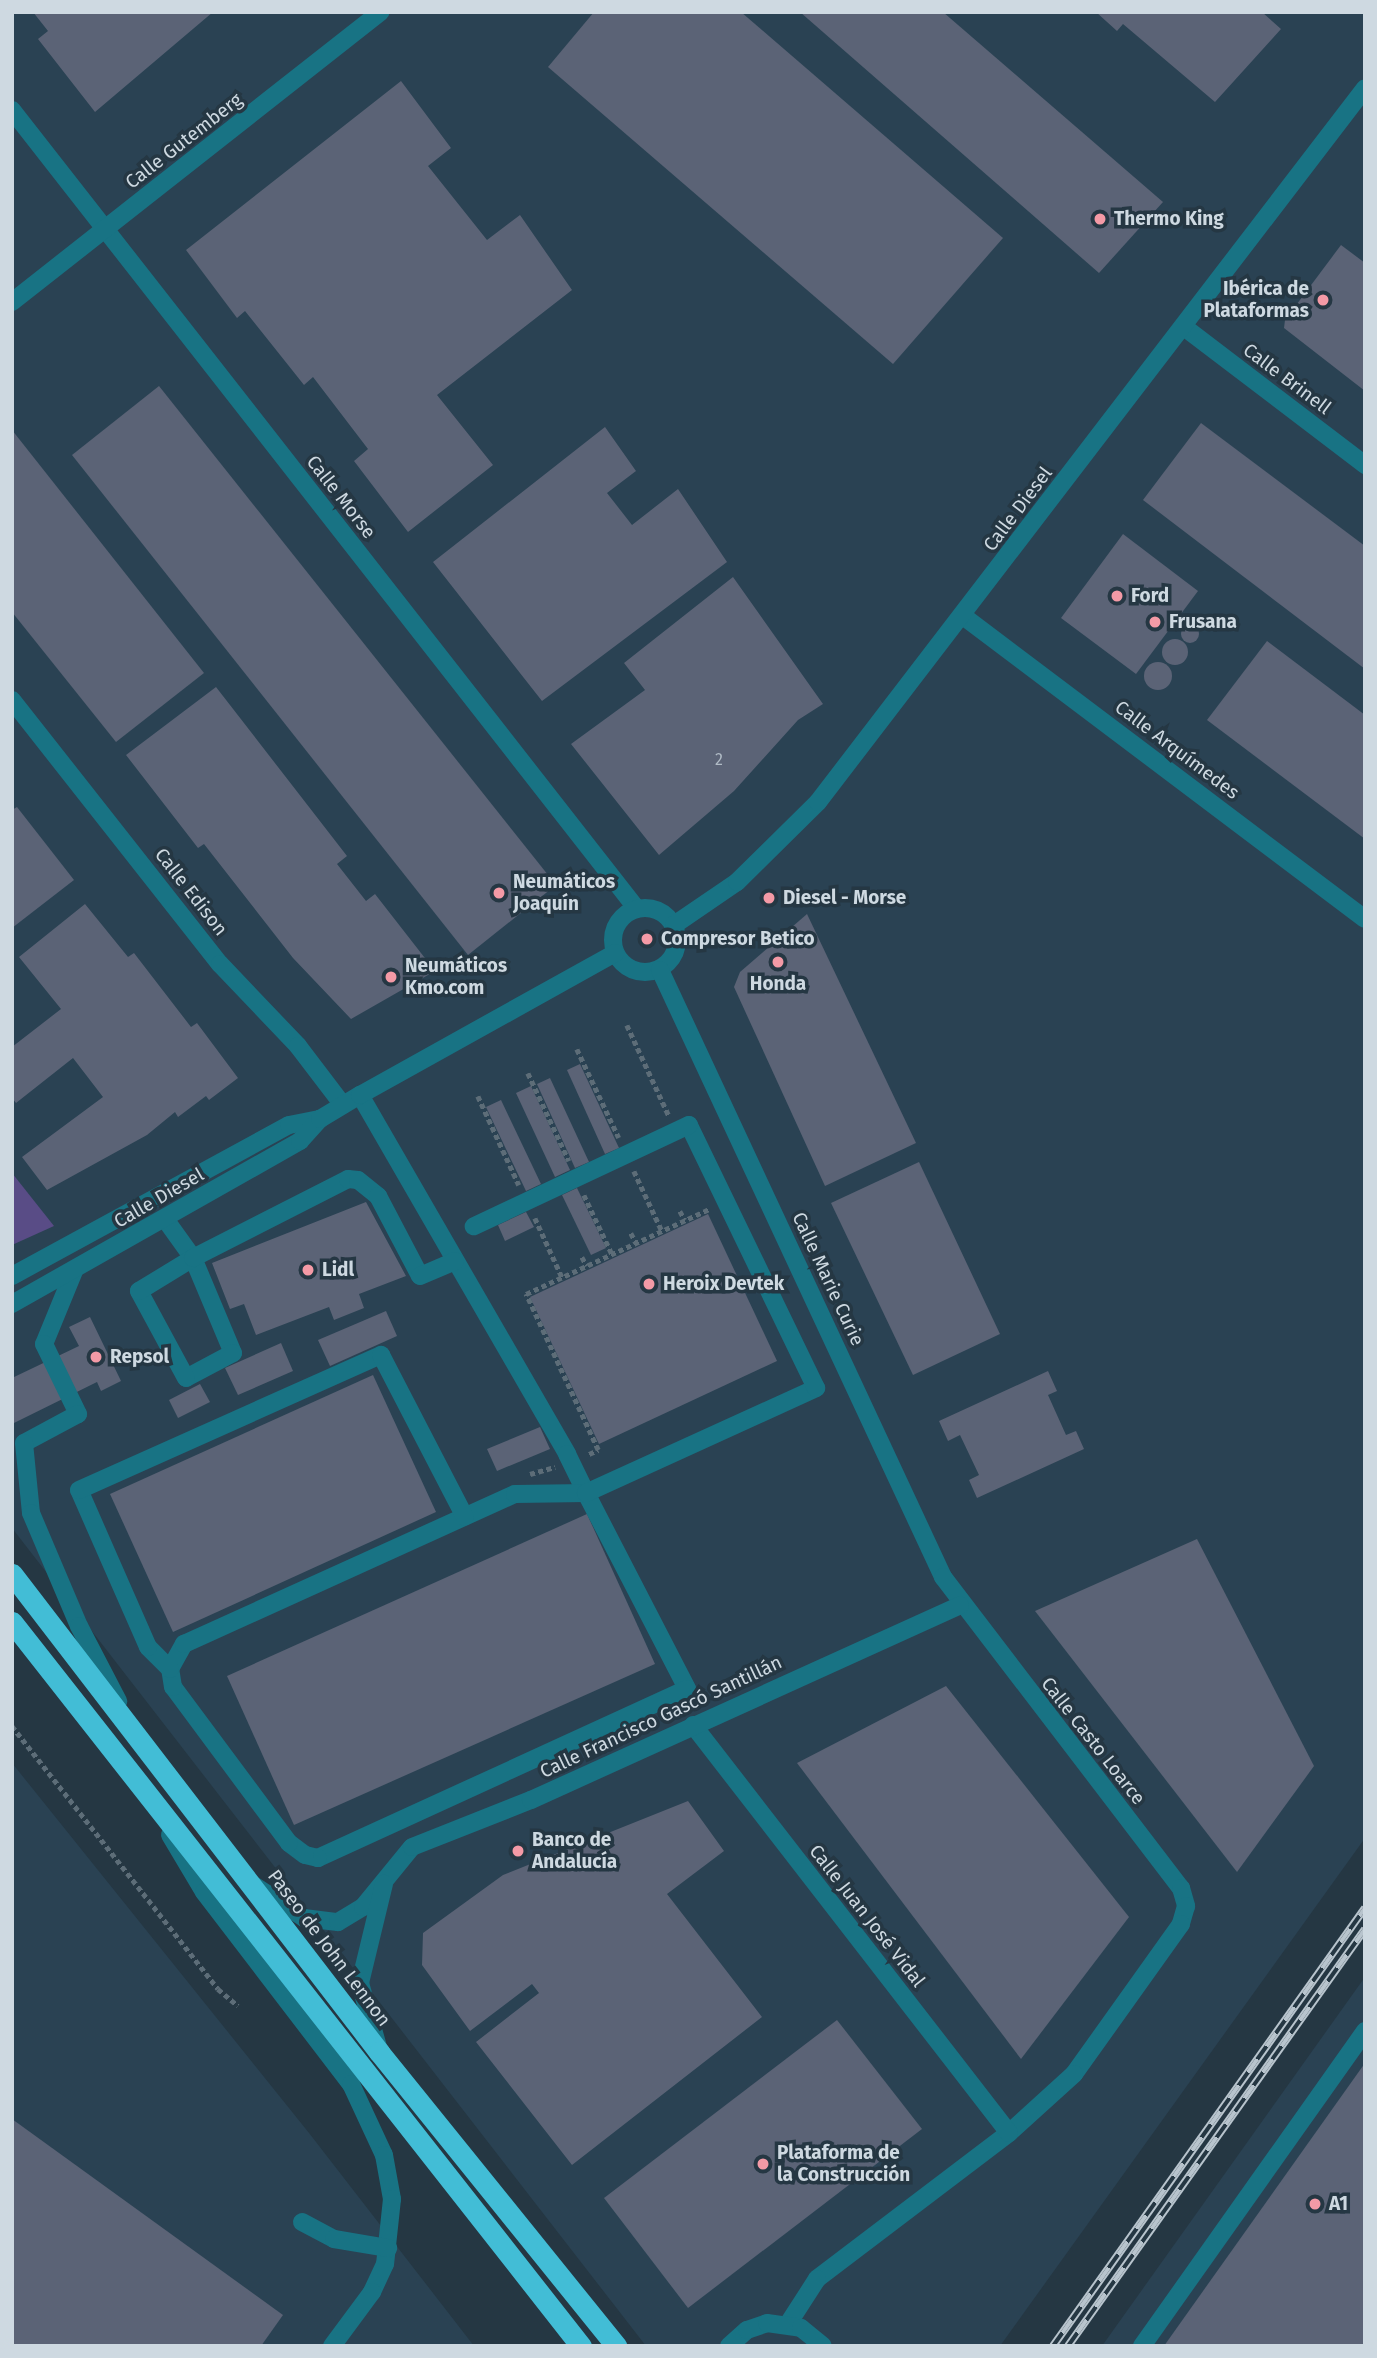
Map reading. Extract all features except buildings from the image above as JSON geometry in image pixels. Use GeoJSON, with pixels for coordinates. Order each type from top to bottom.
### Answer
{"type":"FeatureCollection","features":[{"type":"Feature","properties":{"kind":"highway","name":"Paseo de John Lennon"},"geometry":{"type":"LineString","coordinates":[[12,1574],[253,1884],[379,2052],[616,2346]]}},
{"type":"Feature","properties":{"kind":"highway"},"geometry":{"type":"LineString","coordinates":[[12,1622],[522,2276],[581,2346]]}},
{"type":"Feature","properties":{"kind":"street","name":"Calle Gutemberg"},"geometry":{"type":"LineString","coordinates":[[12,302],[381,12]]}},
{"type":"Feature","properties":{"kind":"street","name":"Calle Diesel"},"geometry":{"type":"LineString","coordinates":[[674,925],[737,882],[818,803],[1365,88]]}},
{"type":"Feature","properties":{"kind":"street","name":"Calle Morse"},"geometry":{"type":"LineString","coordinates":[[12,110],[637,909]]}},
{"type":"Feature","properties":{"kind":"street","name":"Calle Brinell"},"geometry":{"type":"LineString","coordinates":[[1184,327],[1365,466]]}},
{"type":"Feature","properties":{"kind":"street","name":"Calle Arquímedes"},"geometry":{"type":"LineString","coordinates":[[963,616],[1365,919]]}},
{"type":"Feature","properties":{"kind":"street","name":"Calle Edison"},"geometry":{"type":"LineString","coordinates":[[12,700],[220,964],[298,1046],[343,1105]]}},
{"type":"Feature","properties":{"kind":"street"},"geometry":{"type":"LineString","coordinates":[[637,909],[659,911],[674,925],[676,950],[660,970],[649,973],[629,969],[615,953],[614,930],[627,913],[637,909]]}},
{"type":"Feature","properties":{"kind":"street","name":"Calle Diesel"},"geometry":{"type":"LineString","coordinates":[[12,1304],[74,1272],[300,1141],[320,1119],[359,1095],[615,953]]}},
{"type":"Feature","properties":{"kind":"street","name":"Calle Marie Curie"},"geometry":{"type":"LineString","coordinates":[[660,970],[960,1605]]}},
{"type":"Feature","properties":{"kind":"street"},"geometry":{"type":"LineString","coordinates":[[359,1095],[571,1462],[687,1689],[318,1858],[289,1843],[173,1687],[170,1670],[148,1647],[79,1490],[382,1355],[465,1517]]}},
{"type":"Feature","properties":{"kind":"street","name":"Calle Diesel"},"geometry":{"type":"LineString","coordinates":[[12,1276],[289,1125],[320,1119]]}},
{"type":"Feature","properties":{"kind":"street"},"geometry":{"type":"LineString","coordinates":[[170,1670],[184,1644],[515,1494],[586,1493],[816,1388],[689,1125],[474,1226]]}},
{"type":"Feature","properties":{"kind":"street"},"geometry":{"type":"LineString","coordinates":[[165,1219],[192,1258],[233,1353],[186,1378],[139,1291],[192,1258],[348,1179],[358,1180],[378,1196],[420,1276],[455,1261]]}},
{"type":"Feature","properties":{"kind":"street"},"geometry":{"type":"LineString","coordinates":[[74,1272],[44,1344],[78,1414],[24,1443],[31,1513],[79,1626],[136,1736]]}},
{"type":"Feature","properties":{"kind":"street","name":"Calle Francisco Gascó Santillán"},"geometry":{"type":"LineString","coordinates":[[253,1884],[304,1918],[338,1922],[363,1907],[386,1874],[412,1847],[531,1800],[960,1605]]}},
{"type":"Feature","properties":{"kind":"street","name":"Calle Casto Loarce"},"geometry":{"type":"LineString","coordinates":[[960,1605],[1181,1888],[1186,1906],[1181,1924],[1074,2074],[1009,2133]]}},
{"type":"Feature","properties":{"kind":"street","name":"Calle Juan José Vidal"},"geometry":{"type":"LineString","coordinates":[[693,1725],[1009,2133]]}},
{"type":"Feature","properties":{"kind":"street"},"geometry":{"type":"LineString","coordinates":[[143,1790],[204,1892],[351,2084],[368,2113],[388,2175],[392,2199],[388,2248],[372,2292],[332,2346]]}},
{"type":"Feature","properties":{"kind":"street"},"geometry":{"type":"LineString","coordinates":[[379,2052],[360,1983],[386,1874]]}},
{"type":"Feature","properties":{"kind":"street"},"geometry":{"type":"LineString","coordinates":[[1142,2346],[1365,2031]]}},
{"type":"Feature","properties":{"kind":"street"},"geometry":{"type":"LineString","coordinates":[[788,2324],[817,2278],[1009,2133]]}},
{"type":"Feature","properties":{"kind":"street"},"geometry":{"type":"LineString","coordinates":[[302,2222],[334,2238],[388,2248]]}},
{"type":"Feature","properties":{"kind":"street"},"geometry":{"type":"LineString","coordinates":[[729,2346],[747,2330],[788,2324],[823,2346]]}},
{"type":"Feature","properties":{"kind":"path"},"geometry":{"type":"LineString","coordinates":[[627,1025],[676,1131]]}},
{"type":"Feature","properties":{"kind":"path"},"geometry":{"type":"LineString","coordinates":[[521,1478],[598,1450],[526,1294],[711,1208],[706,1197]]}},
{"type":"Feature","properties":{"kind":"path"},"geometry":{"type":"LineString","coordinates":[[680,1211],[685,1220]]}},
{"type":"Feature","properties":{"kind":"path"},"geometry":{"type":"LineString","coordinates":[[631,1233],[636,1243]]}},
{"type":"Feature","properties":{"kind":"path"},"geometry":{"type":"LineString","coordinates":[[582,1257],[587,1266]]}},
{"type":"Feature","properties":{"kind":"path"},"geometry":{"type":"LineString","coordinates":[[12,1726],[218,1989],[239,2006]]}},
{"type":"Feature","properties":{"kind":"shaded area"},"geometry":{"type":"Polygon","coordinates":[[[12,12],[1365,12],[1365,1838],[1000,2346],[646,2346],[12,1528],[12,12]]]}},
{"type":"Feature","properties":{"kind":"shaded area"},"geometry":{"type":"Polygon","coordinates":[[[12,1173],[54,1226],[12,1245],[12,1173]]]}},
{"type":"Feature","properties":{"kind":"shaded area"},"geometry":{"type":"Polygon","coordinates":[[[12,1763],[309,2133],[474,2346],[12,2346],[12,1763]]]}},
{"type":"Feature","properties":{"kind":"shaded area"},"geometry":{"type":"Polygon","coordinates":[[[1365,1977],[1365,2346],[1102,2346],[1365,1977]]]}},
{"type":"Feature","properties":{"kind":"railway"},"geometry":{"type":"LineString","coordinates":[[1053,2346],[1365,1908]]}},
{"type":"Feature","properties":{"kind":"railway"},"geometry":{"type":"LineString","coordinates":[[1068,2346],[1365,1929]]}},
{"type":"Feature","properties":{"kind":"place","name":"Thermo King"},"geometry":{"type":"Point","coordinates":[1100,219]}},
{"type":"Feature","properties":{"kind":"place","name":"Ibérica de Plataformas"},"geometry":{"type":"Point","coordinates":[1323,300]}},
{"type":"Feature","properties":{"kind":"place","name":"Ford"},"geometry":{"type":"Point","coordinates":[1117,596]}},
{"type":"Feature","properties":{"kind":"place","name":"Frusana"},"geometry":{"type":"Point","coordinates":[1155,622]}},
{"type":"Feature","properties":{"kind":"place","name":"Neumáticos Joaquín"},"geometry":{"type":"Point","coordinates":[499,893]}},
{"type":"Feature","properties":{"kind":"place","name":"Diesel - Morse"},"geometry":{"type":"Point","coordinates":[769,898]}},
{"type":"Feature","properties":{"kind":"place","name":"Compresor Betico"},"geometry":{"type":"Point","coordinates":[647,939]}},
{"type":"Feature","properties":{"kind":"place","name":"Honda"},"geometry":{"type":"Point","coordinates":[778,962]}},
{"type":"Feature","properties":{"kind":"place","name":"Neumáticos Kmo.com"},"geometry":{"type":"Point","coordinates":[391,977]}},
{"type":"Feature","properties":{"kind":"place","name":"Lidl"},"geometry":{"type":"Point","coordinates":[308,1270]}},
{"type":"Feature","properties":{"kind":"place","name":"Heroix Devtek"},"geometry":{"type":"Point","coordinates":[649,1284]}},
{"type":"Feature","properties":{"kind":"place","name":"Repsol"},"geometry":{"type":"Point","coordinates":[96,1357]}},
{"type":"Feature","properties":{"kind":"place","name":"Banco de Andalucía"},"geometry":{"type":"Point","coordinates":[518,1851]}},
{"type":"Feature","properties":{"kind":"place","name":"Plataforma de la Construcción"},"geometry":{"type":"Point","coordinates":[763,2164]}},
{"type":"Feature","properties":{"kind":"place","name":"A1"},"geometry":{"type":"Point","coordinates":[1315,2204]}}]}
